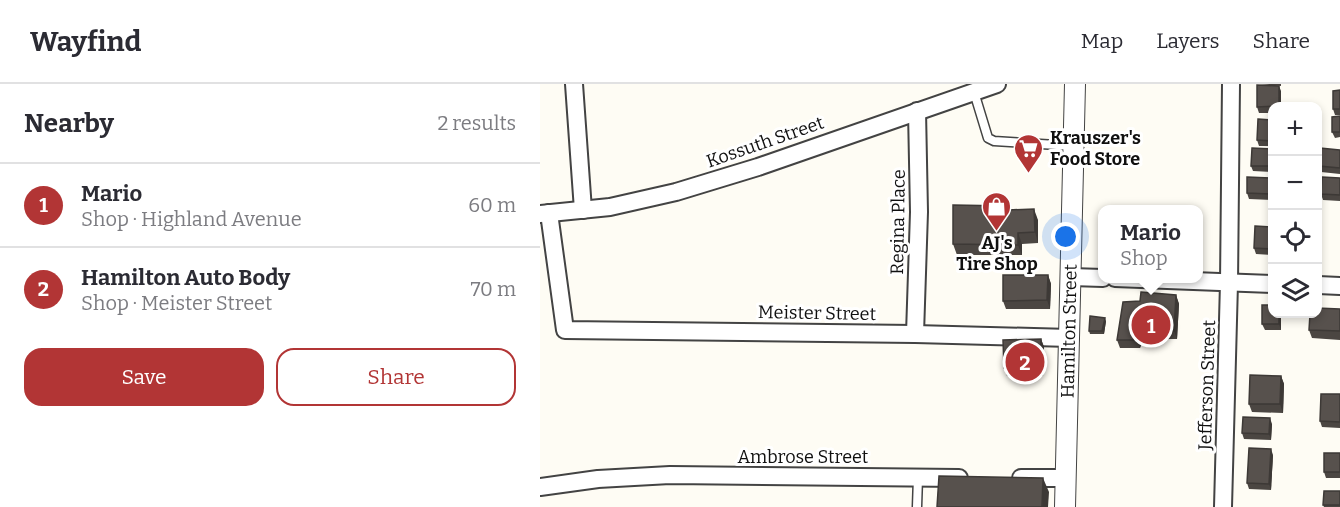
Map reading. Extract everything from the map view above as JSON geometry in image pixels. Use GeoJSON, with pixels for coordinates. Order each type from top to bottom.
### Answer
{"type":"FeatureCollection","features":[{"type":"Feature","properties":{"kind":"street"},"geometry":{"type":"LineString","coordinates":[[574,84],[583,210]]}},
{"type":"Feature","properties":{"kind":"street","name":"Kossuth Street"},"geometry":{"type":"LineString","coordinates":[[545,214],[610,207],[676,192],[997,84]]}},
{"type":"Feature","properties":{"kind":"street","name":"Hamilton Street"},"geometry":{"type":"LineString","coordinates":[[1065,507],[1075,84]]}},
{"type":"Feature","properties":{"kind":"street","name":"Jefferson Street"},"geometry":{"type":"LineString","coordinates":[[1223,507],[1231,84]]}},
{"type":"Feature","properties":{"kind":"street","name":"Regina Place"},"geometry":{"type":"LineString","coordinates":[[915,334],[919,212],[917,111]]}},
{"type":"Feature","properties":{"kind":"street","name":"Meister Street"},"geometry":{"type":"LineString","coordinates":[[545,214],[565,330],[1070,338]]}},
{"type":"Feature","properties":{"kind":"street"},"geometry":{"type":"LineString","coordinates":[[1071,277],[1098,278]]}},
{"type":"Feature","properties":{"kind":"street"},"geometry":{"type":"LineString","coordinates":[[1203,282],[1268,284]]}},
{"type":"Feature","properties":{"kind":"street"},"geometry":{"type":"LineString","coordinates":[[1322,285],[1340,286]]}},
{"type":"Feature","properties":{"kind":"street","name":"Ambrose Street"},"geometry":{"type":"LineString","coordinates":[[540,486],[598,479],[670,475],[973,478]]}},
{"type":"Feature","properties":{"kind":"street"},"geometry":{"type":"LineString","coordinates":[[1006,478],[1065,478]]}},
{"type":"Feature","properties":{"kind":"lane"},"geometry":{"type":"LineString","coordinates":[[974,92],[988,138],[994,141],[1074,146]]}},
{"type":"Feature","properties":{"kind":"lane"},"geometry":{"type":"LineString","coordinates":[[917,507],[918,477]]}},
{"type":"Feature","properties":{"kind":"building"},"geometry":{"type":"Polygon","coordinates":[[[1257,85],[1279,86],[1279,102],[1268,102],[1268,106],[1257,107],[1257,85]]]}},
{"type":"Feature","properties":{"kind":"building"},"geometry":{"type":"Polygon","coordinates":[[[1340,90],[1340,109],[1333,109],[1333,91],[1340,90]]]}},
{"type":"Feature","properties":{"kind":"building"},"geometry":{"type":"Polygon","coordinates":[[[1340,116],[1340,132],[1332,132],[1332,117],[1340,116]]]}},
{"type":"Feature","properties":{"kind":"building"},"geometry":{"type":"Polygon","coordinates":[[[1258,119],[1268,120],[1268,141],[1257,140],[1258,119]]]}},
{"type":"Feature","properties":{"kind":"building"},"geometry":{"type":"Polygon","coordinates":[[[1252,148],[1268,149],[1268,166],[1251,166],[1252,148]]]}},
{"type":"Feature","properties":{"kind":"building"},"geometry":{"type":"Polygon","coordinates":[[[1322,148],[1340,150],[1340,168],[1322,166],[1322,148]]]}},
{"type":"Feature","properties":{"kind":"building"},"geometry":{"type":"Polygon","coordinates":[[[1247,177],[1268,178],[1268,194],[1247,193],[1247,177]]]}},
{"type":"Feature","properties":{"kind":"building"},"geometry":{"type":"Polygon","coordinates":[[[1322,177],[1340,178],[1340,195],[1322,194],[1322,177]]]}},
{"type":"Feature","properties":{"kind":"building","name":"AJ's Tire Shop"},"geometry":{"type":"Polygon","coordinates":[[[953,205],[1007,206],[1008,210],[1034,209],[1035,232],[1018,233],[1018,245],[953,244],[953,205]]]}},
{"type":"Feature","properties":{"kind":"building"},"geometry":{"type":"Polygon","coordinates":[[[1255,226],[1268,227],[1268,249],[1254,248],[1255,226]]]}},
{"type":"Feature","properties":{"kind":"building"},"geometry":{"type":"Polygon","coordinates":[[[1003,275],[1048,275],[1047,300],[1003,301],[1003,275]]]}},
{"type":"Feature","properties":{"kind":"building"},"geometry":{"type":"Polygon","coordinates":[[[1141,292],[1176,295],[1174,331],[1139,331],[1137,340],[1117,340],[1123,302],[1140,301],[1141,292]]]}},
{"type":"Feature","properties":{"kind":"building"},"geometry":{"type":"Polygon","coordinates":[[[1262,305],[1268,305],[1268,318],[1279,318],[1279,324],[1262,324],[1262,305]]]}},
{"type":"Feature","properties":{"kind":"building"},"geometry":{"type":"Polygon","coordinates":[[[1322,308],[1340,309],[1340,331],[1309,330],[1310,318],[1322,318],[1322,308]]]}},
{"type":"Feature","properties":{"kind":"building"},"geometry":{"type":"Polygon","coordinates":[[[1090,316],[1105,318],[1102,331],[1089,331],[1090,316]]]}},
{"type":"Feature","properties":{"kind":"building"},"geometry":{"type":"Polygon","coordinates":[[[1041,339],[1040,368],[1004,368],[1003,340],[1041,339]]]}},
{"type":"Feature","properties":{"kind":"building"},"geometry":{"type":"Polygon","coordinates":[[[1250,375],[1281,376],[1280,404],[1249,404],[1250,375]]]}},
{"type":"Feature","properties":{"kind":"building"},"geometry":{"type":"Polygon","coordinates":[[[1321,394],[1340,394],[1340,422],[1320,421],[1321,394]]]}},
{"type":"Feature","properties":{"kind":"building"},"geometry":{"type":"Polygon","coordinates":[[[1243,417],[1270,418],[1269,434],[1242,433],[1243,417]]]}},
{"type":"Feature","properties":{"kind":"building"},"geometry":{"type":"Polygon","coordinates":[[[1249,448],[1271,449],[1269,484],[1247,483],[1249,448]]]}},
{"type":"Feature","properties":{"kind":"building"},"geometry":{"type":"Polygon","coordinates":[[[1324,453],[1340,453],[1340,472],[1324,472],[1324,453]]]}},
{"type":"Feature","properties":{"kind":"building"},"geometry":{"type":"Polygon","coordinates":[[[939,476],[1043,478],[1042,507],[937,507],[939,476]]]}},
{"type":"Feature","properties":{"kind":"building"},"geometry":{"type":"Polygon","coordinates":[[[1324,491],[1340,491],[1340,505],[1323,505],[1324,491]]]}},
{"type":"Feature","properties":{"kind":"place","name":"Krauszer's Food Store"},"geometry":{"type":"Point","coordinates":[1029,174]}},
{"type":"Feature","properties":{"kind":"place","name":"AJ's Tire Shop"},"geometry":{"type":"Point","coordinates":[997,232]}},
{"type":"Feature","properties":{"kind":"place","name":"Mario"},"geometry":{"type":"Point","coordinates":[1151,325]}},
{"type":"Feature","properties":{"kind":"place","name":"Hamilton Auto Body"},"geometry":{"type":"Point","coordinates":[1025,362]}}]}
